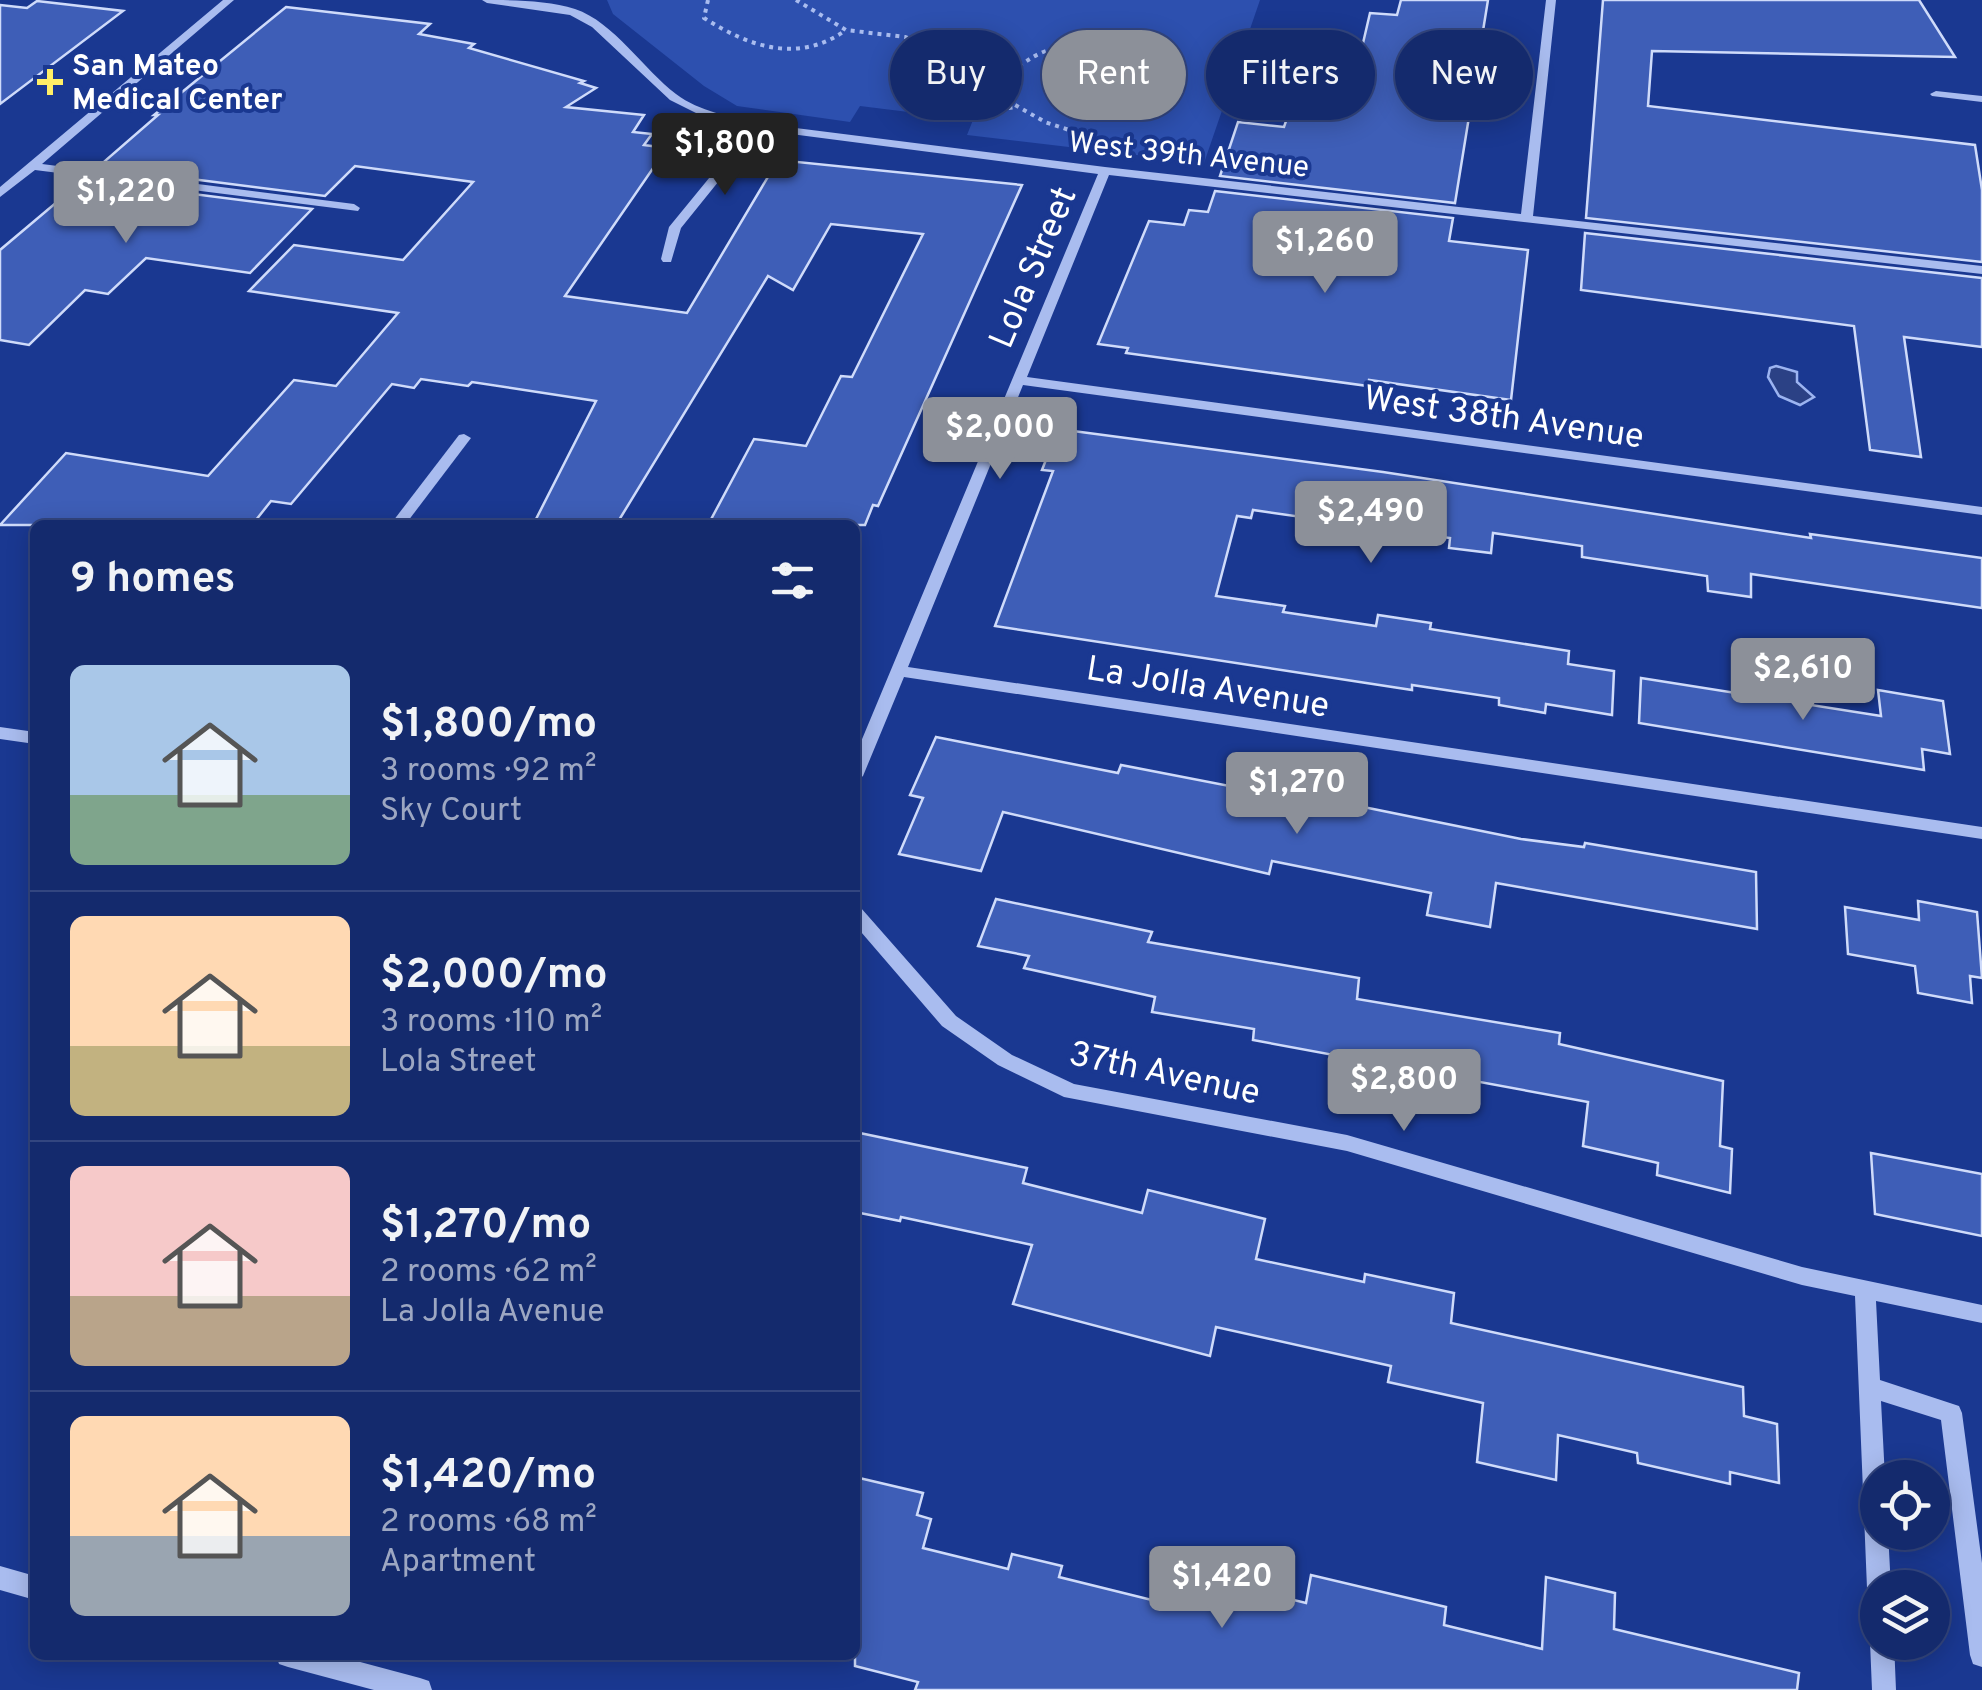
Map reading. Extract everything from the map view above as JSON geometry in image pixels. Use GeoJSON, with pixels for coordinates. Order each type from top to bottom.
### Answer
{"type":"FeatureCollection","features":[{"type":"Feature","properties":{"kind":"street"},"geometry":{"type":"LineString","coordinates":[[0,193],[229,0]]}},
{"type":"Feature","properties":{"kind":"street","name":"West 39th Avenue"},"geometry":{"type":"LineString","coordinates":[[487,0],[573,12],[596,26],[674,98],[706,114],[757,126],[1105,171],[1982,270]]}},
{"type":"Feature","properties":{"kind":"street"},"geometry":{"type":"LineString","coordinates":[[1527,216],[1551,0]]}},
{"type":"Feature","properties":{"kind":"street"},"geometry":{"type":"LineString","coordinates":[[1936,94],[1982,99]]}},
{"type":"Feature","properties":{"kind":"street"},"geometry":{"type":"LineString","coordinates":[[667,258],[675,227],[757,126]]}},
{"type":"Feature","properties":{"kind":"street"},"geometry":{"type":"LineString","coordinates":[[32,166],[354,208]]}},
{"type":"Feature","properties":{"kind":"street","name":"Lola Street"},"geometry":{"type":"LineString","coordinates":[[860,764],[1105,171]]}},
{"type":"Feature","properties":{"kind":"street","name":"West 38th Avenue"},"geometry":{"type":"LineString","coordinates":[[1017,380],[1982,511]]}},
{"type":"Feature","properties":{"kind":"street"},"geometry":{"type":"LineString","coordinates":[[401,520],[464,438]]}},
{"type":"Feature","properties":{"kind":"street","name":"La Jolla Avenue"},"geometry":{"type":"LineString","coordinates":[[900,670],[1982,832]]}},
{"type":"Feature","properties":{"kind":"street"},"geometry":{"type":"LineString","coordinates":[[0,733],[30,737]]}},
{"type":"Feature","properties":{"kind":"street","name":"37th Avenue"},"geometry":{"type":"LineString","coordinates":[[860,918],[950,1020],[1005,1060],[1071,1091],[1346,1143],[1802,1276],[1982,1314]]}},
{"type":"Feature","properties":{"kind":"street"},"geometry":{"type":"LineString","coordinates":[[1865,1290],[1878,1570]]}},
{"type":"Feature","properties":{"kind":"street"},"geometry":{"type":"LineString","coordinates":[[1870,1387],[1951,1413],[1982,1656]]}},
{"type":"Feature","properties":{"kind":"street"},"geometry":{"type":"LineString","coordinates":[[0,1578],[30,1587]]}},
{"type":"Feature","properties":{"kind":"street"},"geometry":{"type":"LineString","coordinates":[[307,1660],[420,1690]]}},
{"type":"Feature","properties":{"kind":"street"},"geometry":{"type":"LineString","coordinates":[[1883,1660],[1884,1690]]}},
{"type":"Feature","properties":{"kind":"path"},"geometry":{"type":"LineString","coordinates":[[708,0],[704,18],[729,35],[768,49],[798,51],[831,44],[846,30]]}},
{"type":"Feature","properties":{"kind":"path"},"geometry":{"type":"LineString","coordinates":[[796,0],[846,30],[890,35]]}},
{"type":"Feature","properties":{"kind":"path"},"geometry":{"type":"LineString","coordinates":[[1022,66],[1042,49]]}},
{"type":"Feature","properties":{"kind":"path"},"geometry":{"type":"LineString","coordinates":[[1022,109],[1077,132]]}},
{"type":"Feature","properties":{"kind":"shaded area"},"geometry":{"type":"Polygon","coordinates":[[[607,0],[1260,0],[1250,30],[1206,30],[1206,120],[1219,120],[1204,163],[967,135],[973,120],[1022,120],[1022,30],[890,30],[890,110],[860,106],[850,122],[737,106],[704,86],[613,14],[607,0]]]}},
{"type":"Feature","properties":{"kind":"shaded area"},"geometry":{"type":"Polygon","coordinates":[[[1770,368],[1797,372],[1797,382],[1814,397],[1800,405],[1779,396],[1768,377],[1770,368]]]}},
{"type":"Feature","properties":{"kind":"building"},"geometry":{"type":"Polygon","coordinates":[[[1401,0],[1488,0],[1483,30],[1395,30],[1395,120],[1468,120],[1455,203],[1220,176],[1238,122],[1284,127],[1286,120],[1375,120],[1375,30],[1366,30],[1370,13],[1397,15],[1401,0]]]}},
{"type":"Feature","properties":{"kind":"building"},"geometry":{"type":"Polygon","coordinates":[[[1603,0],[1919,0],[1955,57],[1652,51],[1648,106],[1975,145],[1982,190],[1982,262],[1586,218],[1603,0]]]}},
{"type":"Feature","properties":{"kind":"building"},"geometry":{"type":"Polygon","coordinates":[[[37,1],[123,11],[0,104],[0,5],[27,8],[37,1]]]}},
{"type":"Feature","properties":{"kind":"building"},"geometry":{"type":"Polygon","coordinates":[[[286,7],[430,24],[419,34],[474,44],[469,48],[584,81],[580,83],[596,88],[566,107],[644,115],[633,132],[652,134],[644,145],[667,148],[565,296],[687,313],[778,160],[1022,185],[878,506],[873,505],[865,525],[860,525],[860,520],[711,520],[754,439],[806,446],[841,376],[852,377],[923,234],[831,224],[793,290],[768,276],[619,520],[536,520],[596,401],[472,382],[468,386],[421,379],[414,388],[392,384],[291,504],[271,501],[256,520],[30,520],[30,525],[0,525],[66,453],[208,476],[294,380],[336,386],[398,313],[249,291],[294,245],[403,260],[473,182],[355,166],[325,196],[98,167],[158,115],[154,115],[286,7]]]}},
{"type":"Feature","properties":{"kind":"building"},"geometry":{"type":"Polygon","coordinates":[[[83,180],[312,209],[250,273],[146,258],[108,294],[85,290],[29,345],[0,340],[0,250],[83,180]]]}},
{"type":"Feature","properties":{"kind":"building"},"geometry":{"type":"Polygon","coordinates":[[[1215,191],[1453,218],[1449,241],[1528,250],[1511,400],[1369,380],[1368,386],[1126,353],[1128,348],[1098,344],[1149,221],[1184,225],[1189,210],[1208,212],[1215,191]]]}},
{"type":"Feature","properties":{"kind":"building"},"geometry":{"type":"Polygon","coordinates":[[[1585,233],[1982,278],[1982,347],[1904,337],[1921,457],[1870,450],[1854,326],[1581,290],[1585,233]]]}},
{"type":"Feature","properties":{"kind":"building"},"geometry":{"type":"Polygon","coordinates":[[[1058,429],[1383,472],[1811,538],[1810,534],[1982,558],[1982,608],[1751,574],[1751,597],[1708,591],[1707,576],[1582,557],[1582,546],[1493,533],[1491,553],[1449,548],[1450,538],[1253,510],[1251,518],[1237,516],[1216,596],[1285,606],[1283,612],[1376,626],[1378,615],[1431,623],[1430,629],[1569,651],[1568,664],[1614,671],[1612,715],[1546,704],[1545,713],[1499,705],[1499,698],[1412,685],[1412,690],[995,626],[1053,471],[1042,470],[1058,429]]]}},
{"type":"Feature","properties":{"kind":"building"},"geometry":{"type":"Polygon","coordinates":[[[1641,678],[1881,716],[1878,690],[1943,701],[1950,754],[1922,749],[1924,770],[1639,723],[1641,678]]]}},
{"type":"Feature","properties":{"kind":"building"},"geometry":{"type":"Polygon","coordinates":[[[936,737],[1118,773],[1121,765],[1312,802],[1314,797],[1521,839],[1584,847],[1585,843],[1756,872],[1757,929],[1496,883],[1490,927],[1427,915],[1431,893],[1272,861],[1269,874],[1003,812],[981,871],[899,854],[923,798],[910,795],[936,737]]]}},
{"type":"Feature","properties":{"kind":"building"},"geometry":{"type":"Polygon","coordinates":[[[996,899],[1152,932],[1148,942],[1359,978],[1357,999],[1560,1033],[1559,1044],[1723,1081],[1720,1146],[1732,1149],[1730,1193],[1657,1175],[1658,1163],[1583,1146],[1588,1102],[1253,1040],[1254,1029],[1152,1012],[1155,997],[1024,968],[1029,956],[978,946],[996,899]]]}},
{"type":"Feature","properties":{"kind":"building"},"geometry":{"type":"Polygon","coordinates":[[[1918,901],[1977,912],[1982,978],[1970,976],[1972,1003],[1918,993],[1915,966],[1848,954],[1845,907],[1919,920],[1918,901]]]}},
{"type":"Feature","properties":{"kind":"building"},"geometry":{"type":"Polygon","coordinates":[[[860,1133],[1027,1168],[1023,1183],[1142,1213],[1148,1190],[1265,1219],[1256,1259],[1364,1282],[1365,1274],[1454,1293],[1451,1323],[1743,1387],[1744,1416],[1777,1424],[1779,1483],[1730,1472],[1730,1484],[1638,1463],[1637,1453],[1558,1435],[1556,1480],[1477,1462],[1483,1403],[1388,1382],[1391,1366],[1216,1327],[1210,1356],[1013,1304],[1032,1245],[901,1217],[900,1221],[860,1213],[860,1133]]]}},
{"type":"Feature","properties":{"kind":"building"},"geometry":{"type":"Polygon","coordinates":[[[1871,1153],[1982,1174],[1982,1236],[1875,1214],[1871,1153]]]}},
{"type":"Feature","properties":{"kind":"building"},"geometry":{"type":"Polygon","coordinates":[[[860,1478],[923,1493],[917,1515],[931,1519],[923,1548],[1008,1569],[1012,1554],[1062,1566],[1059,1577],[1180,1607],[1187,1574],[1306,1603],[1311,1575],[1446,1607],[1444,1625],[1542,1649],[1546,1577],[1615,1593],[1614,1629],[1799,1673],[1797,1690],[915,1690],[918,1682],[855,1666],[855,1660],[860,1660],[860,1478]]]}},
{"type":"Feature","properties":{"kind":"place","name":"San Mateo Medical Center"},"geometry":{"type":"Point","coordinates":[50,82]}}]}
